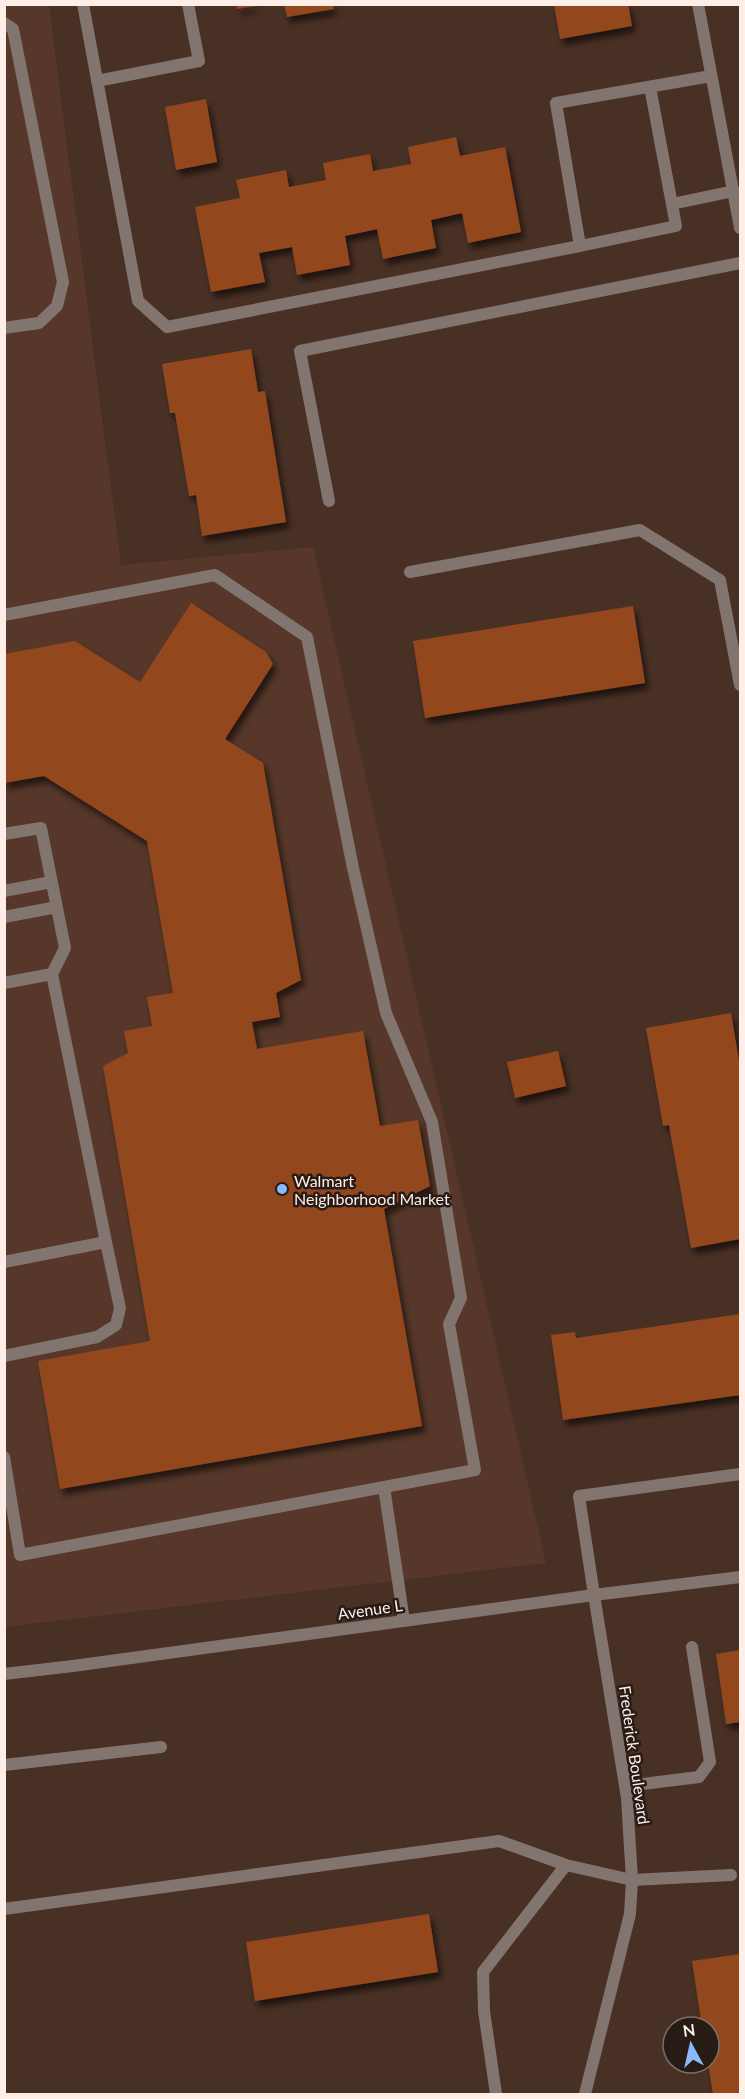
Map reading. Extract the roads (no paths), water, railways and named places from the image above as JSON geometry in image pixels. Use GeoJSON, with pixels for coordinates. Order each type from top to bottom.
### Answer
{"type":"FeatureCollection","features":[{"type":"Feature","properties":{"kind":"street"},"geometry":{"type":"LineString","coordinates":[[83,4],[138,301],[167,327],[676,226],[650,87]]}},
{"type":"Feature","properties":{"kind":"street"},"geometry":{"type":"LineString","coordinates":[[97,81],[199,61],[188,4]]}},
{"type":"Feature","properties":{"kind":"street"},"geometry":{"type":"LineString","coordinates":[[698,4],[741,228]]}},
{"type":"Feature","properties":{"kind":"street"},"geometry":{"type":"LineString","coordinates":[[4,23],[13,29],[63,282],[57,306],[39,323],[4,328]]}},
{"type":"Feature","properties":{"kind":"street"},"geometry":{"type":"LineString","coordinates":[[580,246],[556,103],[711,76]]}},
{"type":"Feature","properties":{"kind":"street"},"geometry":{"type":"LineString","coordinates":[[672,204],[734,191]]}},
{"type":"Feature","properties":{"kind":"street"},"geometry":{"type":"LineString","coordinates":[[329,501],[300,351],[741,263]]}},
{"type":"Feature","properties":{"kind":"street"},"geometry":{"type":"LineString","coordinates":[[410,572],[640,531],[720,580],[740,682]]}},
{"type":"Feature","properties":{"kind":"street"},"geometry":{"type":"LineString","coordinates":[[4,615],[215,575],[306,637],[352,868],[386,1013],[432,1122],[461,1298],[449,1324],[475,1470],[20,1555],[5,1459]]}},
{"type":"Feature","properties":{"kind":"street"},"geometry":{"type":"LineString","coordinates":[[4,834],[41,828],[64,948],[52,974],[120,1308],[116,1324],[97,1337],[4,1356]]}},
{"type":"Feature","properties":{"kind":"street"},"geometry":{"type":"LineString","coordinates":[[4,891],[51,882]]}},
{"type":"Feature","properties":{"kind":"street"},"geometry":{"type":"LineString","coordinates":[[4,917],[57,907]]}},
{"type":"Feature","properties":{"kind":"street"},"geometry":{"type":"LineString","coordinates":[[4,983],[52,974]]}},
{"type":"Feature","properties":{"kind":"street"},"geometry":{"type":"LineString","coordinates":[[4,1262],[106,1242]]}},
{"type":"Feature","properties":{"kind":"street","name":"Frederick Boulevard"},"geometry":{"type":"LineString","coordinates":[[585,2094],[630,1914],[632,1880],[626,1786],[579,1496],[741,1474]]}},
{"type":"Feature","properties":{"kind":"street"},"geometry":{"type":"LineString","coordinates":[[384,1487],[404,1621]]}},
{"type":"Feature","properties":{"kind":"street","name":"Avenue L"},"geometry":{"type":"LineString","coordinates":[[4,1674],[741,1577]]}},
{"type":"Feature","properties":{"kind":"street"},"geometry":{"type":"LineString","coordinates":[[626,1786],[699,1777],[710,1762],[692,1647]]}},
{"type":"Feature","properties":{"kind":"street"},"geometry":{"type":"LineString","coordinates":[[4,1765],[162,1747]]}},
{"type":"Feature","properties":{"kind":"street"},"geometry":{"type":"LineString","coordinates":[[4,1909],[499,1841],[566,1866],[632,1880],[731,1875]]}},
{"type":"Feature","properties":{"kind":"street"},"geometry":{"type":"LineString","coordinates":[[496,2094],[484,2011],[483,1972],[566,1866]]}},
{"type":"Feature","properties":{"kind":"place","name":"Walmart Neighborhood Market"},"geometry":{"type":"Point","coordinates":[282,1189]}}]}
